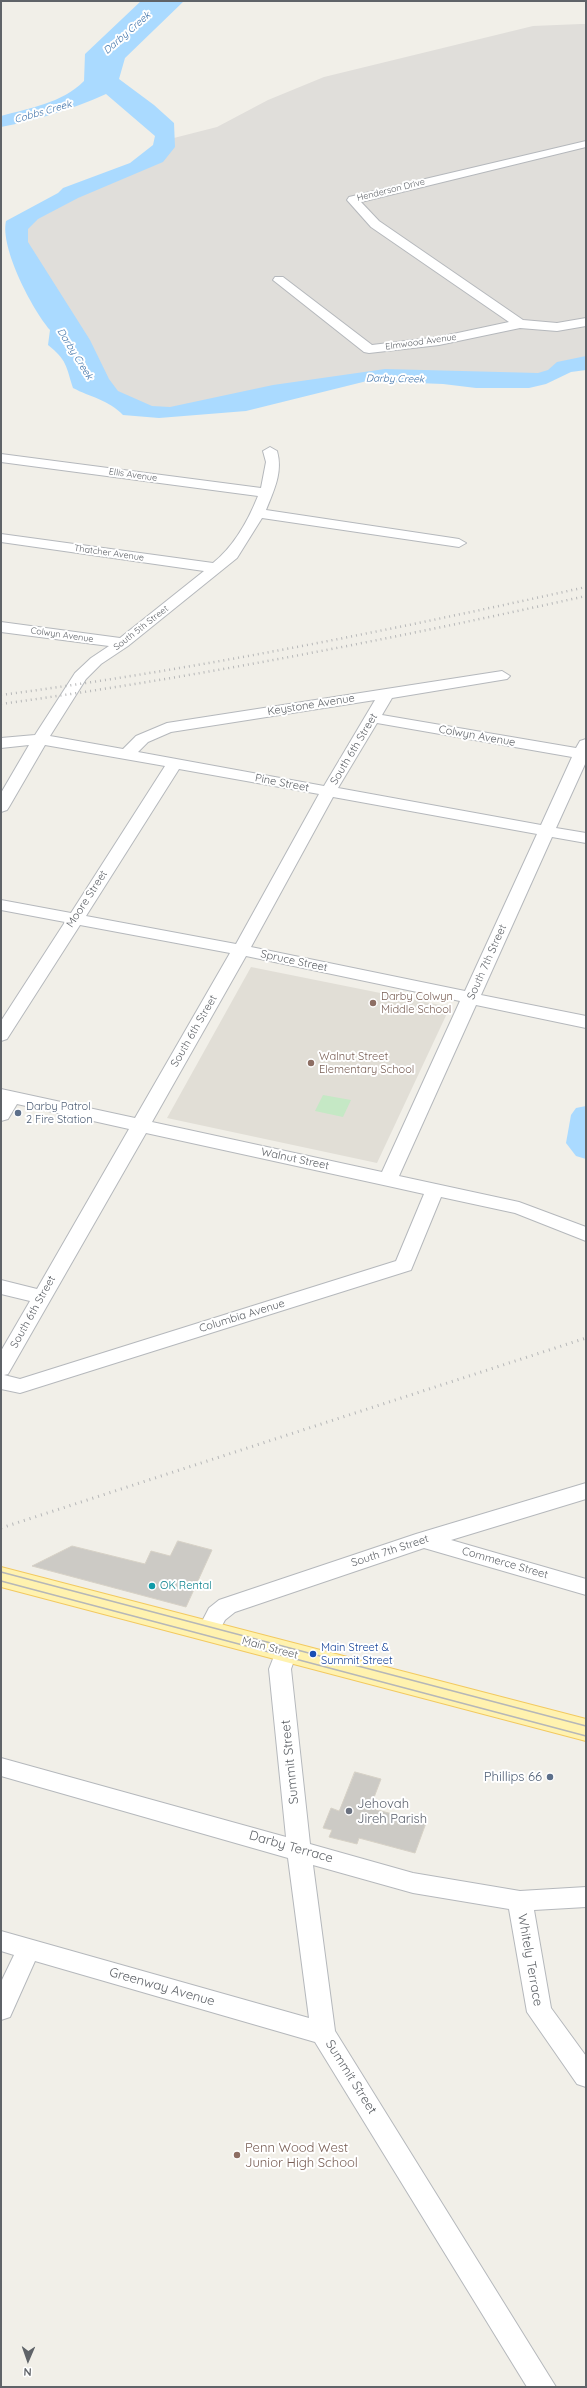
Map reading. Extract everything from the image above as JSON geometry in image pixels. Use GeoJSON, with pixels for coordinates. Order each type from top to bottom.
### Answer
{"type":"FeatureCollection","features":[{"type":"Feature","properties":{"kind":"main road","name":"Main Street"},"geometry":{"type":"LineString","coordinates":[[1,1577],[586,1730]]}},
{"type":"Feature","properties":{"kind":"street","name":"Henderson Drive"},"geometry":{"type":"LineString","coordinates":[[520,324],[376,224],[353,200],[586,144]]}},
{"type":"Feature","properties":{"kind":"street","name":"Elmwood Avenue"},"geometry":{"type":"LineString","coordinates":[[279,280],[369,349],[439,341],[520,324],[557,327],[586,322]]}},
{"type":"Feature","properties":{"kind":"street","name":"South 5th Street"},"geometry":{"type":"LineString","coordinates":[[1,807],[40,739],[80,676],[96,661],[123,643],[232,555],[258,514],[266,493],[272,471],[270,451]]}},
{"type":"Feature","properties":{"kind":"street","name":"Ellis Avenue"},"geometry":{"type":"LineString","coordinates":[[1,458],[266,493]]}},
{"type":"Feature","properties":{"kind":"street"},"geometry":{"type":"LineString","coordinates":[[258,514],[459,543]]}},
{"type":"Feature","properties":{"kind":"street","name":"Thatcher Avenue"},"geometry":{"type":"LineString","coordinates":[[1,538],[217,568]]}},
{"type":"Feature","properties":{"kind":"street","name":"Colwyn Avenue"},"geometry":{"type":"LineString","coordinates":[[1,626],[123,643]]}},
{"type":"Feature","properties":{"kind":"street","name":"Keystone Avenue"},"geometry":{"type":"LineString","coordinates":[[128,753],[142,738],[167,728],[502,676]]}},
{"type":"Feature","properties":{"kind":"street","name":"South 6th Street"},"geometry":{"type":"LineString","coordinates":[[1,1369],[241,950],[328,792],[387,693]]}},
{"type":"Feature","properties":{"kind":"street","name":"Colwyn Avenue"},"geometry":{"type":"LineString","coordinates":[[372,718],[584,749]]}},
{"type":"Feature","properties":{"kind":"street","name":"Pine Street"},"geometry":{"type":"LineString","coordinates":[[1,744],[40,739],[128,753],[328,792],[586,838]]}},
{"type":"Feature","properties":{"kind":"street","name":"South 7th Street"},"geometry":{"type":"LineString","coordinates":[[388,1180],[584,749]]}},
{"type":"Feature","properties":{"kind":"street","name":"Moore Street"},"geometry":{"type":"LineString","coordinates":[[1,1035],[175,763]]}},
{"type":"Feature","properties":{"kind":"street","name":"Spruce Street"},"geometry":{"type":"LineString","coordinates":[[1,904],[241,950],[586,1022]]}},
{"type":"Feature","properties":{"kind":"street"},"geometry":{"type":"LineString","coordinates":[[1,1115],[6,1096]]}},
{"type":"Feature","properties":{"kind":"street","name":"Walnut Street"},"geometry":{"type":"LineString","coordinates":[[6,1096],[519,1208],[586,1234]]}},
{"type":"Feature","properties":{"kind":"street","name":"Columbia Avenue"},"geometry":{"type":"LineString","coordinates":[[1,1382],[20,1386],[404,1266],[435,1190]]}},
{"type":"Feature","properties":{"kind":"street"},"geometry":{"type":"LineString","coordinates":[[1,1287],[42,1296]]}},
{"type":"Feature","properties":{"kind":"street","name":"South 7th Street"},"geometry":{"type":"LineString","coordinates":[[208,1631],[217,1614],[227,1606],[424,1540],[586,1491]]}},
{"type":"Feature","properties":{"kind":"street","name":"Commerce Street"},"geometry":{"type":"LineString","coordinates":[[424,1540],[586,1587]]}},
{"type":"Feature","properties":{"kind":"street","name":"Summit Street"},"geometry":{"type":"LineString","coordinates":[[286,1652],[280,1669],[300,1849],[324,2033],[542,2387]]}},
{"type":"Feature","properties":{"kind":"street","name":"Darby Terrace"},"geometry":{"type":"LineString","coordinates":[[1,1767],[300,1849],[413,1883],[520,1901],[586,1897]]}},
{"type":"Feature","properties":{"kind":"street","name":"Whitely Terrace"},"geometry":{"type":"LineString","coordinates":[[520,1901],[539,2012],[586,2076]]}},
{"type":"Feature","properties":{"kind":"street","name":"Greenway Avenue"},"geometry":{"type":"LineString","coordinates":[[1,1941],[324,2033]]}},
{"type":"Feature","properties":{"kind":"street"},"geometry":{"type":"LineString","coordinates":[[1,2009],[29,1948]]}},
{"type":"Feature","properties":{"kind":"shaded area"},"geometry":{"type":"Polygon","coordinates":[[[586,24],[586,363],[517,382],[363,378],[164,409],[125,408],[14,239],[33,216],[152,163],[166,140],[217,127],[268,100],[324,77],[533,26],[586,24]]]}},
{"type":"Feature","properties":{"kind":"shaded area","name":"Walnut Street Elementary School"},"geometry":{"type":"Polygon","coordinates":[[[251,967],[450,1007],[377,1163],[167,1118],[251,967]]]}},
{"type":"Feature","properties":{"kind":"green space"},"geometry":{"type":"Polygon","coordinates":[[[323,1095],[351,1100],[343,1117],[315,1111],[323,1095]]]}},
{"type":"Feature","properties":{"kind":"water","name":"Cobbs Creek"},"geometry":{"type":"Polygon","coordinates":[[[141,1],[184,1],[125,58],[119,79],[154,105],[174,123],[175,147],[163,162],[78,198],[38,219],[28,229],[28,242],[90,340],[109,379],[118,391],[152,406],[170,407],[273,385],[385,369],[538,373],[548,370],[557,362],[586,356],[586,370],[571,372],[546,384],[529,388],[476,388],[443,384],[367,381],[246,411],[159,418],[123,415],[106,402],[73,388],[65,364],[59,355],[48,345],[50,330],[35,308],[19,278],[5,233],[6,221],[58,193],[63,188],[130,163],[153,145],[155,136],[106,94],[55,114],[1,127],[1,116],[56,100],[66,95],[84,81],[85,54],[141,1]]]}},
{"type":"Feature","properties":{"kind":"building","name":"OK Rental"},"geometry":{"type":"Polygon","coordinates":[[[178,1541],[212,1550],[186,1607],[32,1566],[72,1546],[145,1564],[151,1551],[170,1556],[178,1541]]]}},
{"type":"Feature","properties":{"kind":"building","name":"Jehovah Jireh Parish"},"geometry":{"type":"Polygon","coordinates":[[[355,1772],[381,1779],[370,1808],[426,1823],[415,1853],[359,1838],[357,1844],[329,1837],[332,1830],[323,1828],[331,1808],[339,1811],[355,1772]]]}},
{"type":"Feature","properties":{"kind":"waterway","name":"Darby Creek"},"geometry":{"type":"LineString","coordinates":[[586,1115],[581,1143],[586,1149]]}},
{"type":"Feature","properties":{"kind":"tram line"},"geometry":{"type":"LineString","coordinates":[[1,1572],[586,1726]]}},
{"type":"Feature","properties":{"kind":"tram line"},"geometry":{"type":"LineString","coordinates":[[1,1581],[586,1736]]}},
{"type":"Feature","properties":{"kind":"railway"},"geometry":{"type":"LineString","coordinates":[[1,695],[75,685],[222,661],[368,633],[586,587]]}},
{"type":"Feature","properties":{"kind":"railway"},"geometry":{"type":"LineString","coordinates":[[1,704],[148,682],[295,656],[586,596]]}},
{"type":"Feature","properties":{"kind":"railway"},"geometry":{"type":"LineString","coordinates":[[1,1528],[586,1338]]}},
{"type":"Feature","properties":{"kind":"place","name":"Darby Colwyn Middle School"},"geometry":{"type":"Point","coordinates":[373,1003]}},
{"type":"Feature","properties":{"kind":"place","name":"Walnut Street Elementary School"},"geometry":{"type":"Point","coordinates":[311,1063]}},
{"type":"Feature","properties":{"kind":"place","name":"Darby Patrol 2 Fire Station"},"geometry":{"type":"Point","coordinates":[18,1113]}},
{"type":"Feature","properties":{"kind":"place","name":"OK Rental"},"geometry":{"type":"Point","coordinates":[152,1586]}},
{"type":"Feature","properties":{"kind":"place","name":"Main Street & Summit Street"},"geometry":{"type":"Point","coordinates":[313,1654]}},
{"type":"Feature","properties":{"kind":"place","name":"Phillips 66"},"geometry":{"type":"Point","coordinates":[550,1777]}},
{"type":"Feature","properties":{"kind":"place","name":"Jehovah Jireh Parish"},"geometry":{"type":"Point","coordinates":[349,1811]}},
{"type":"Feature","properties":{"kind":"place","name":"Penn Wood West Junior High School"},"geometry":{"type":"Point","coordinates":[237,2155]}}]}
